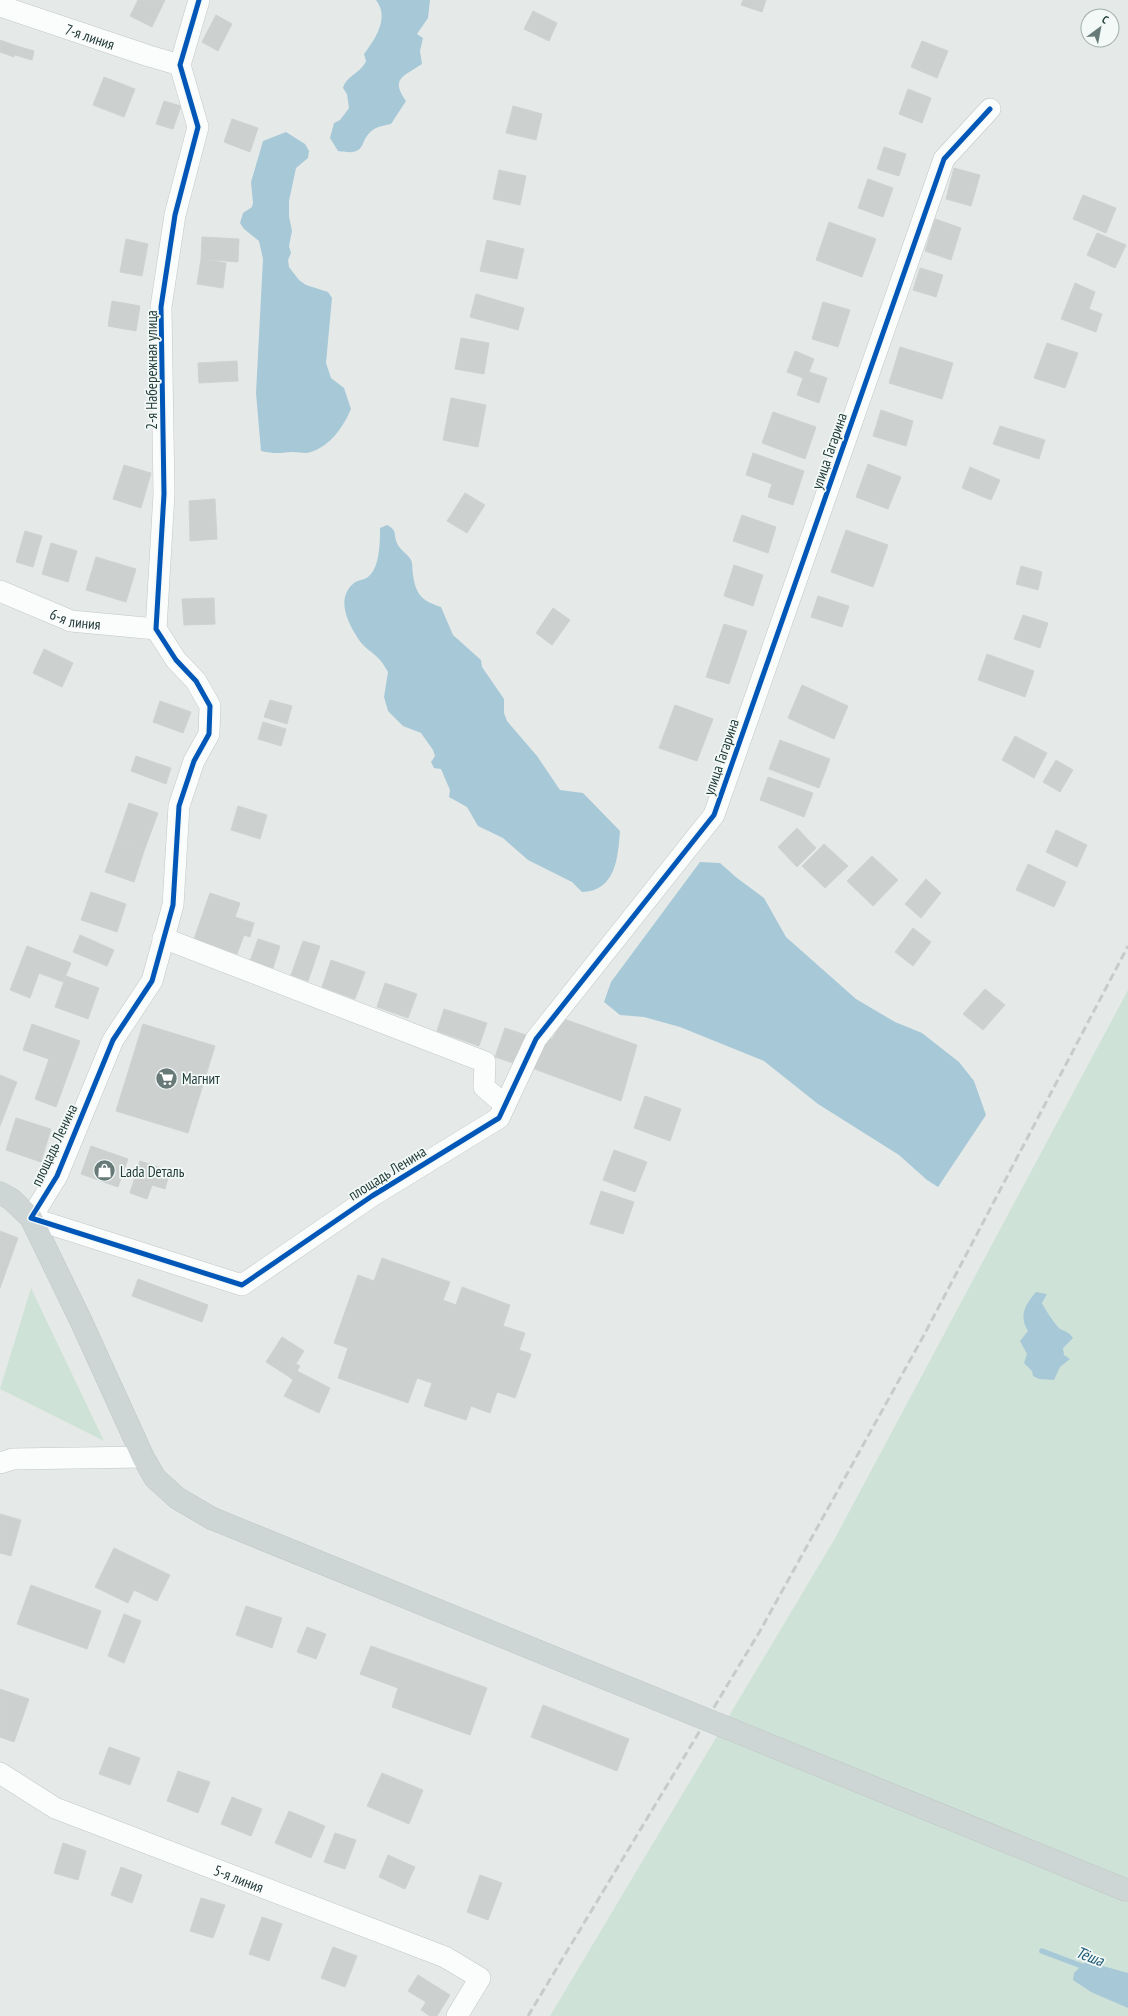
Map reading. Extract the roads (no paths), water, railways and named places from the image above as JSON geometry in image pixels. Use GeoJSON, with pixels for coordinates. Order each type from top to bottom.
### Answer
{"type":"FeatureCollection","features":[{"type":"Feature","properties":{"kind":"main road"},"geometry":{"type":"LineString","coordinates":[[0,1193],[11,1199],[31,1218],[78,1314],[143,1457],[155,1478],[177,1498],[211,1518],[1128,1891]]}},
{"type":"Feature","properties":{"kind":"street"},"geometry":{"type":"LineString","coordinates":[[180,65],[199,0]]}},
{"type":"Feature","properties":{"kind":"street","name":"7-я линия"},"geometry":{"type":"LineString","coordinates":[[0,6],[180,65]]}},
{"type":"Feature","properties":{"kind":"street","name":"2-я Набережная улица"},"geometry":{"type":"LineString","coordinates":[[156,629],[164,494],[161,307],[175,215],[198,127],[180,65]]}},
{"type":"Feature","properties":{"kind":"street","name":"улица Гагарина"},"geometry":{"type":"LineString","coordinates":[[504,1106],[536,1039],[714,815],[944,159],[990,109]]}},
{"type":"Feature","properties":{"kind":"street","name":"6-я линия"},"geometry":{"type":"LineString","coordinates":[[0,591],[71,621],[156,629]]}},
{"type":"Feature","properties":{"kind":"street","name":"площадь Ленина"},"geometry":{"type":"LineString","coordinates":[[156,629],[176,660],[196,681],[210,706],[209,734],[194,761],[180,806],[173,905],[152,981],[113,1040],[57,1176],[31,1218],[242,1285],[372,1196],[498,1118],[504,1106]]}},
{"type":"Feature","properties":{"kind":"street"},"geometry":{"type":"LineString","coordinates":[[163,938],[485,1062],[484,1087],[504,1106]]}},
{"type":"Feature","properties":{"kind":"street"},"geometry":{"type":"LineString","coordinates":[[0,1463],[13,1460],[143,1457]]}},
{"type":"Feature","properties":{"kind":"street","name":"5-я линия"},"geometry":{"type":"LineString","coordinates":[[0,1773],[55,1808],[445,1957],[480,1978],[457,2016]]}},
{"type":"Feature","properties":{"kind":"water"},"geometry":{"type":"Polygon","coordinates":[[[376,0],[430,0],[428,18],[417,34],[423,38],[420,51],[422,64],[404,75],[401,79],[399,87],[406,101],[391,124],[378,127],[370,132],[359,149],[348,152],[338,151],[330,138],[334,123],[340,120],[349,108],[347,94],[343,88],[348,80],[364,65],[366,61],[364,54],[379,28],[382,14],[376,0]]]}},
{"type":"Feature","properties":{"kind":"water"},"geometry":{"type":"Polygon","coordinates":[[[286,132],[305,144],[309,151],[308,158],[296,168],[289,201],[289,216],[292,231],[289,246],[291,253],[288,260],[289,267],[299,280],[306,285],[328,292],[332,298],[326,363],[331,378],[344,388],[351,409],[344,423],[334,437],[322,447],[307,453],[273,453],[261,451],[256,393],[263,259],[259,241],[244,229],[240,223],[243,213],[252,207],[251,182],[263,141],[286,132]]]}},
{"type":"Feature","properties":{"kind":"water"},"geometry":{"type":"Polygon","coordinates":[[[387,525],[394,531],[398,545],[411,560],[414,582],[418,593],[425,600],[441,607],[453,635],[481,660],[482,667],[504,699],[504,713],[507,721],[537,756],[560,790],[583,793],[620,831],[618,851],[613,871],[602,886],[593,890],[582,892],[572,882],[528,860],[503,838],[478,826],[467,807],[449,797],[450,790],[441,769],[434,768],[431,762],[435,756],[433,750],[421,733],[403,726],[388,711],[384,697],[388,672],[384,665],[359,640],[348,619],[344,604],[348,589],[354,583],[368,577],[375,568],[380,540],[380,528],[387,525]]]}},
{"type":"Feature","properties":{"kind":"water"},"geometry":{"type":"Polygon","coordinates":[[[700,862],[720,863],[764,898],[786,937],[856,999],[895,1022],[922,1033],[959,1062],[974,1081],[986,1115],[938,1187],[927,1180],[899,1155],[818,1104],[764,1061],[680,1027],[644,1017],[620,1015],[604,1002],[611,982],[700,862]]]}},
{"type":"Feature","properties":{"kind":"water"},"geometry":{"type":"Polygon","coordinates":[[[1036,1292],[1047,1294],[1042,1303],[1045,1309],[1059,1328],[1069,1333],[1073,1338],[1063,1348],[1064,1355],[1070,1359],[1060,1367],[1054,1380],[1039,1379],[1033,1376],[1032,1371],[1024,1363],[1027,1354],[1020,1341],[1028,1331],[1024,1320],[1024,1310],[1036,1292]]]}},
{"type":"Feature","properties":{"kind":"water"},"geometry":{"type":"Polygon","coordinates":[[[1084,1963],[1092,1963],[1128,1973],[1128,2008],[1091,1992],[1073,1980],[1074,1973],[1084,1963]]]}},
{"type":"Feature","properties":{"kind":"waterway","name":"Тёша"},"geometry":{"type":"LineString","coordinates":[[1042,1951],[1087,1968]]}},
{"type":"Feature","properties":{"kind":"railway"},"geometry":{"type":"LineString","coordinates":[[528,2016],[760,1631],[924,1335],[1128,946]]}},
{"type":"Feature","properties":{"kind":"place","name":"Магнит"},"geometry":{"type":"Point","coordinates":[166,1078]}},
{"type":"Feature","properties":{"kind":"place","name":"Lada Dеталь"},"geometry":{"type":"Point","coordinates":[105,1171]}}]}
